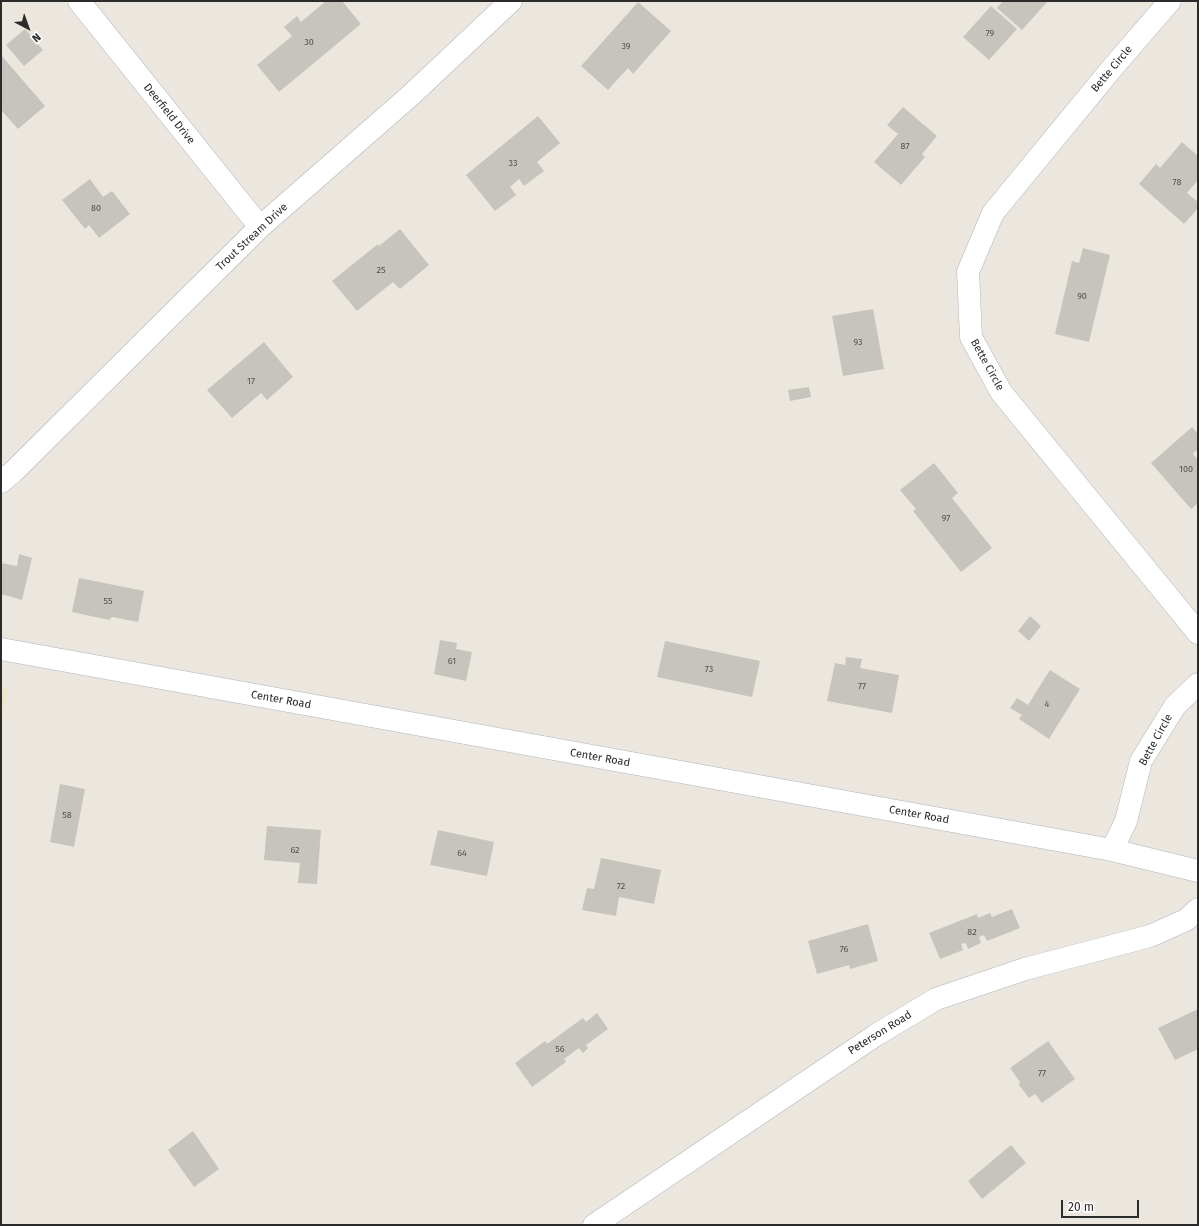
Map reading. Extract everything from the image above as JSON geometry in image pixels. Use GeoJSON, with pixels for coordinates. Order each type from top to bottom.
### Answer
{"type":"FeatureCollection","features":[{"type":"Feature","properties":{"kind":"street","name":"Deerfield Drive"},"geometry":{"type":"LineString","coordinates":[[79,1],[260,227]]}},
{"type":"Feature","properties":{"kind":"street","name":"Trout Stream Drive"},"geometry":{"type":"LineString","coordinates":[[1,482],[18,467],[260,227],[411,96],[511,1]]}},
{"type":"Feature","properties":{"kind":"street","name":"Bette Circle"},"geometry":{"type":"LineString","coordinates":[[1170,1],[1113,67],[993,213],[968,272],[968,279],[971,337],[1001,392],[1198,634]]}},
{"type":"Feature","properties":{"kind":"street","name":"Center Road"},"geometry":{"type":"LineString","coordinates":[[1,649],[1112,850],[1198,871]]}},
{"type":"Feature","properties":{"kind":"street","name":"Bette Circle"},"geometry":{"type":"LineString","coordinates":[[1112,850],[1126,821],[1141,761],[1175,706],[1198,684]]}},
{"type":"Feature","properties":{"kind":"street","name":"Peterson Road"},"geometry":{"type":"LineString","coordinates":[[594,1225],[876,1035],[936,999],[1025,969],[1150,936],[1186,920],[1198,909]]}},
{"type":"Feature","properties":{"kind":"shaded area"},"geometry":{"type":"Polygon","coordinates":[[[1,689],[8,690],[1,724],[1,689]]]}},
{"type":"Feature","properties":{"kind":"building"},"geometry":{"type":"Polygon","coordinates":[[[326,1],[342,1],[361,24],[279,92],[257,65],[292,36],[284,27],[297,16],[301,22],[326,1]]]}},
{"type":"Feature","properties":{"kind":"building"},"geometry":{"type":"Polygon","coordinates":[[[1003,1],[1048,1],[1022,30],[997,8],[1003,1]]]}},
{"type":"Feature","properties":{"kind":"building"},"geometry":{"type":"Polygon","coordinates":[[[638,2],[671,31],[633,74],[628,68],[608,90],[581,66],[638,2]]]}},
{"type":"Feature","properties":{"kind":"building"},"geometry":{"type":"Polygon","coordinates":[[[991,6],[1017,29],[989,60],[963,37],[991,6]]]}},
{"type":"Feature","properties":{"kind":"building"},"geometry":{"type":"Polygon","coordinates":[[[25,29],[43,50],[24,66],[6,45],[25,29]]]}},
{"type":"Feature","properties":{"kind":"building"},"geometry":{"type":"Polygon","coordinates":[[[1,55],[45,106],[18,129],[1,110],[1,55]]]}},
{"type":"Feature","properties":{"kind":"building"},"geometry":{"type":"Polygon","coordinates":[[[903,107],[937,136],[922,154],[925,157],[901,185],[874,162],[898,134],[887,125],[903,107]]]}},
{"type":"Feature","properties":{"kind":"building"},"geometry":{"type":"Polygon","coordinates":[[[538,116],[560,143],[537,162],[544,171],[524,186],[519,179],[510,187],[516,195],[495,211],[466,175],[538,116]]]}},
{"type":"Feature","properties":{"kind":"building"},"geometry":{"type":"Polygon","coordinates":[[[1182,142],[1198,156],[1198,180],[1187,193],[1198,202],[1198,208],[1184,224],[1139,184],[1156,164],[1160,168],[1182,142]]]}},
{"type":"Feature","properties":{"kind":"building"},"geometry":{"type":"Polygon","coordinates":[[[90,179],[103,197],[112,191],[130,214],[99,238],[89,225],[85,229],[62,200],[90,179]]]}},
{"type":"Feature","properties":{"kind":"building"},"geometry":{"type":"Polygon","coordinates":[[[400,229],[429,265],[400,289],[393,282],[357,311],[332,281],[378,244],[379,246],[400,229]]]}},
{"type":"Feature","properties":{"kind":"building"},"geometry":{"type":"Polygon","coordinates":[[[1083,248],[1110,255],[1089,342],[1055,334],[1072,261],[1079,263],[1083,248]]]}},
{"type":"Feature","properties":{"kind":"building"},"geometry":{"type":"Polygon","coordinates":[[[873,309],[884,369],[843,376],[832,316],[873,309]]]}},
{"type":"Feature","properties":{"kind":"building"},"geometry":{"type":"Polygon","coordinates":[[[264,342],[293,377],[267,400],[261,393],[232,418],[207,390],[264,342]]]}},
{"type":"Feature","properties":{"kind":"building"},"geometry":{"type":"Polygon","coordinates":[[[809,387],[811,397],[790,401],[788,390],[809,387]]]}},
{"type":"Feature","properties":{"kind":"building"},"geometry":{"type":"Polygon","coordinates":[[[1192,427],[1198,434],[1198,449],[1193,454],[1198,460],[1198,503],[1191,509],[1151,463],[1192,427]]]}},
{"type":"Feature","properties":{"kind":"building"},"geometry":{"type":"Polygon","coordinates":[[[934,463],[958,493],[952,498],[992,548],[961,572],[913,511],[916,509],[900,490],[934,463]]]}},
{"type":"Feature","properties":{"kind":"building"},"geometry":{"type":"Polygon","coordinates":[[[19,554],[32,558],[22,600],[1,594],[1,563],[17,566],[19,554]]]}},
{"type":"Feature","properties":{"kind":"building"},"geometry":{"type":"Polygon","coordinates":[[[79,578],[144,591],[138,622],[112,617],[109,620],[72,612],[79,578]]]}},
{"type":"Feature","properties":{"kind":"building"},"geometry":{"type":"Polygon","coordinates":[[[1030,616],[1041,626],[1029,641],[1018,631],[1030,616]]]}},
{"type":"Feature","properties":{"kind":"building"},"geometry":{"type":"Polygon","coordinates":[[[440,640],[457,643],[456,649],[472,652],[466,681],[434,674],[440,640]]]}},
{"type":"Feature","properties":{"kind":"building"},"geometry":{"type":"Polygon","coordinates":[[[665,641],[760,661],[752,697],[657,677],[665,641]]]}},
{"type":"Feature","properties":{"kind":"building"},"geometry":{"type":"Polygon","coordinates":[[[846,657],[862,659],[860,668],[899,675],[892,713],[827,701],[835,663],[845,665],[846,657]]]}},
{"type":"Feature","properties":{"kind":"building"},"geometry":{"type":"Polygon","coordinates":[[[1050,670],[1080,689],[1049,739],[1019,719],[1022,715],[1010,708],[1017,698],[1028,705],[1050,670]]]}},
{"type":"Feature","properties":{"kind":"building"},"geometry":{"type":"Polygon","coordinates":[[[60,784],[85,789],[74,847],[50,842],[60,784]]]}},
{"type":"Feature","properties":{"kind":"building"},"geometry":{"type":"Polygon","coordinates":[[[267,826],[321,830],[317,884],[298,883],[300,863],[264,860],[267,826]]]}},
{"type":"Feature","properties":{"kind":"building"},"geometry":{"type":"Polygon","coordinates":[[[438,830],[494,842],[487,876],[430,865],[438,830]]]}},
{"type":"Feature","properties":{"kind":"building"},"geometry":{"type":"Polygon","coordinates":[[[601,858],[661,870],[654,904],[619,897],[616,916],[582,910],[587,888],[594,889],[601,858]]]}},
{"type":"Feature","properties":{"kind":"building"},"geometry":{"type":"Polygon","coordinates":[[[1012,909],[1020,928],[987,941],[984,935],[979,937],[981,943],[968,949],[966,943],[961,944],[963,950],[940,959],[929,933],[977,914],[978,918],[990,913],[992,917],[1012,909]]]}},
{"type":"Feature","properties":{"kind":"building"},"geometry":{"type":"Polygon","coordinates":[[[868,924],[878,961],[850,969],[849,965],[817,974],[808,941],[868,924]]]}},
{"type":"Feature","properties":{"kind":"building"},"geometry":{"type":"Polygon","coordinates":[[[1198,1009],[1198,1049],[1175,1060],[1158,1028],[1198,1009]]]}},
{"type":"Feature","properties":{"kind":"building"},"geometry":{"type":"Polygon","coordinates":[[[597,1013],[608,1029],[586,1045],[588,1048],[583,1053],[579,1048],[564,1059],[566,1062],[532,1087],[515,1063],[545,1041],[547,1044],[583,1018],[586,1022],[597,1013]]]}},
{"type":"Feature","properties":{"kind":"building"},"geometry":{"type":"Polygon","coordinates":[[[1048,1041],[1075,1079],[1042,1103],[1035,1094],[1029,1098],[1019,1085],[1020,1082],[1010,1068],[1048,1041]]]}},
{"type":"Feature","properties":{"kind":"building"},"geometry":{"type":"Polygon","coordinates":[[[193,1131],[219,1169],[194,1187],[168,1150],[193,1131]]]}},
{"type":"Feature","properties":{"kind":"building"},"geometry":{"type":"Polygon","coordinates":[[[1011,1145],[1026,1163],[982,1199],[968,1181],[1011,1145]]]}}]}
